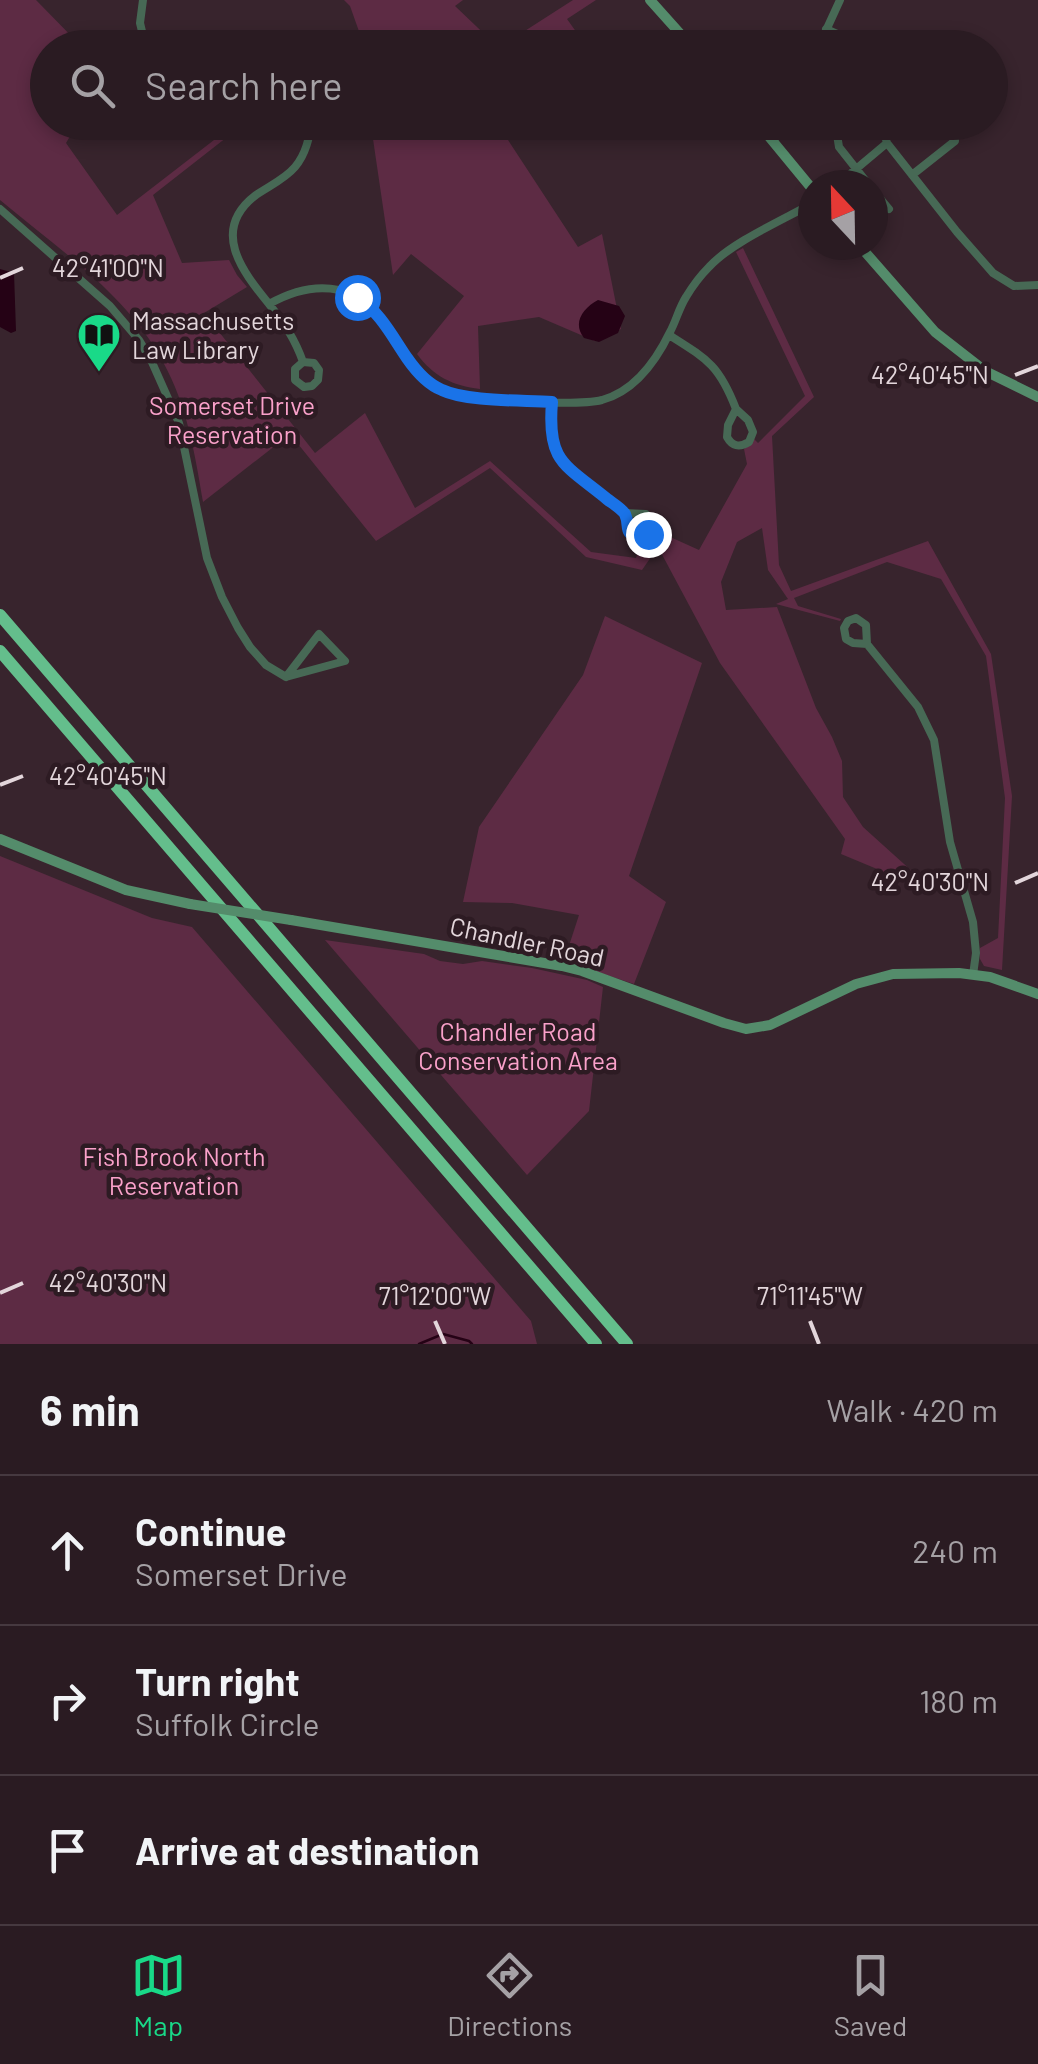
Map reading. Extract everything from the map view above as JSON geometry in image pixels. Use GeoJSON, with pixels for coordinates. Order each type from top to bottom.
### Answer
{"type":"FeatureCollection","features":[{"type":"Feature","properties":{"kind":"highway"},"geometry":{"type":"LineString","coordinates":[[0,615],[627,1344]]}},
{"type":"Feature","properties":{"kind":"highway"},"geometry":{"type":"LineString","coordinates":[[0,652],[596,1344]]}},
{"type":"Feature","properties":{"kind":"street"},"geometry":{"type":"LineString","coordinates":[[142,30],[143,0]]}},
{"type":"Feature","properties":{"kind":"street"},"geometry":{"type":"LineString","coordinates":[[826,29],[840,0]]}},
{"type":"Feature","properties":{"kind":"street"},"geometry":{"type":"LineString","coordinates":[[658,3],[679,30]]}},
{"type":"Feature","properties":{"kind":"street"},"geometry":{"type":"LineString","coordinates":[[303,362],[290,332],[237,260],[233,243],[235,226],[247,203],[298,164],[308,140]]}},
{"type":"Feature","properties":{"kind":"street"},"geometry":{"type":"LineString","coordinates":[[838,140],[839,148],[856,169],[887,143]]}},
{"type":"Feature","properties":{"kind":"street"},"geometry":{"type":"LineString","coordinates":[[885,140],[997,277],[1014,286],[1038,286]]}},
{"type":"Feature","properties":{"kind":"street"},"geometry":{"type":"LineString","coordinates":[[912,175],[954,140]]}},
{"type":"Feature","properties":{"kind":"street"},"geometry":{"type":"LineString","coordinates":[[773,142],[798,172]]}},
{"type":"Feature","properties":{"kind":"street"},"geometry":{"type":"LineString","coordinates":[[0,209],[110,306],[145,350],[178,424],[208,558],[222,596],[250,647],[266,665],[286,677],[345,661],[319,634],[286,677]]}},
{"type":"Feature","properties":{"kind":"street"},"geometry":{"type":"LineString","coordinates":[[268,304],[295,291],[313,288],[348,293],[372,308],[414,368],[444,392],[584,404],[622,392],[640,378],[669,335],[686,297],[709,266],[798,212]]}},
{"type":"Feature","properties":{"kind":"street"},"geometry":{"type":"LineString","coordinates":[[872,260],[935,332],[984,370],[1038,397]]}},
{"type":"Feature","properties":{"kind":"street"},"geometry":{"type":"LineString","coordinates":[[669,335],[708,360],[736,409],[748,420],[753,432],[749,442],[739,446],[730,442],[726,432],[736,409]]}},
{"type":"Feature","properties":{"kind":"street"},"geometry":{"type":"LineString","coordinates":[[552,402],[551,438],[557,454],[624,513]]}},
{"type":"Feature","properties":{"kind":"street"},"geometry":{"type":"LineString","coordinates":[[867,644],[912,698],[930,728],[950,842],[973,922],[973,975]]}},
{"type":"Feature","properties":{"kind":"street","name":"Chandler Road"},"geometry":{"type":"LineString","coordinates":[[0,839],[126,890],[562,966],[746,1029],[770,1025],[856,984],[908,974],[990,977],[1038,994]]}},
{"type":"Feature","properties":{"kind":"green space","name":"Somerset Drive Reservation"},"geometry":{"type":"Polygon","coordinates":[[[0,0],[36,0],[65,30],[30,30],[30,140],[68,140],[66,143],[117,215],[214,140],[223,140],[153,195],[182,263],[229,260],[247,287],[204,313],[315,453],[365,413],[415,508],[490,461],[591,552],[636,558],[641,543],[657,531],[699,550],[747,464],[744,449],[754,439],[758,443],[805,396],[736,252],[743,248],[814,397],[772,436],[779,565],[791,591],[928,541],[991,654],[1012,796],[1002,970],[984,966],[980,959],[980,948],[998,938],[1005,798],[986,656],[941,579],[887,562],[794,598],[798,606],[840,621],[776,604],[788,599],[768,570],[762,528],[737,542],[721,582],[726,610],[777,607],[816,708],[842,761],[843,797],[863,827],[914,873],[953,874],[955,880],[901,879],[841,854],[845,839],[720,663],[658,547],[642,570],[586,557],[490,468],[376,541],[290,434],[203,502],[184,413],[171,378],[148,337],[111,294],[0,200],[0,0]]]}},
{"type":"Feature","properties":{"kind":"green space"},"geometry":{"type":"Polygon","coordinates":[[[344,0],[463,0],[455,6],[480,30],[359,30],[344,0]]]}},
{"type":"Feature","properties":{"kind":"green space"},"geometry":{"type":"Polygon","coordinates":[[[573,0],[596,0],[567,19],[575,30],[526,30],[573,0]]]}},
{"type":"Feature","properties":{"kind":"green space"},"geometry":{"type":"Polygon","coordinates":[[[373,140],[508,140],[578,247],[602,234],[621,329],[595,341],[539,317],[478,326],[480,389],[461,385],[437,374],[417,354],[464,296],[411,254],[393,275],[373,140]]]}},
{"type":"Feature","properties":{"kind":"green space"},"geometry":{"type":"Polygon","coordinates":[[[605,616],[702,663],[629,876],[666,902],[634,984],[564,961],[579,915],[512,903],[463,902],[479,827],[583,675],[605,616]]]}},
{"type":"Feature","properties":{"kind":"green space","name":"Fish Brook North Reservation"},"geometry":{"type":"Polygon","coordinates":[[[0,856],[152,918],[192,927],[531,1321],[537,1344],[0,1344],[0,856]]]}},
{"type":"Feature","properties":{"kind":"green space","name":"Chandler Road Conservation Area"},"geometry":{"type":"Polygon","coordinates":[[[325,940],[424,954],[440,961],[482,961],[532,968],[603,987],[589,1111],[527,1175],[325,940]]]}},
{"type":"Feature","properties":{"kind":"shaded area"},"geometry":{"type":"Polygon","coordinates":[[[0,269],[14,273],[16,331],[11,333],[0,327],[0,269]]]}},
{"type":"Feature","properties":{"kind":"shaded area"},"geometry":{"type":"Polygon","coordinates":[[[598,300],[619,306],[625,316],[618,333],[599,342],[584,338],[579,327],[584,312],[598,300]]]}},
{"type":"Feature","properties":{"kind":"waterway"},"geometry":{"type":"LineString","coordinates":[[419,1344],[443,1334],[472,1344]]}},
{"type":"Feature","properties":{"kind":"place","name":"Massachusetts Law Library"},"geometry":{"type":"Point","coordinates":[99,373]}},
{"type":"Feature","properties":{"kind":"route"},"geometry":{"type":"LineString","coordinates":[[357,297],[378,315],[414,368],[444,392],[552,402],[551,438],[563,463],[624,513],[632,536],[648,534]]}}]}
